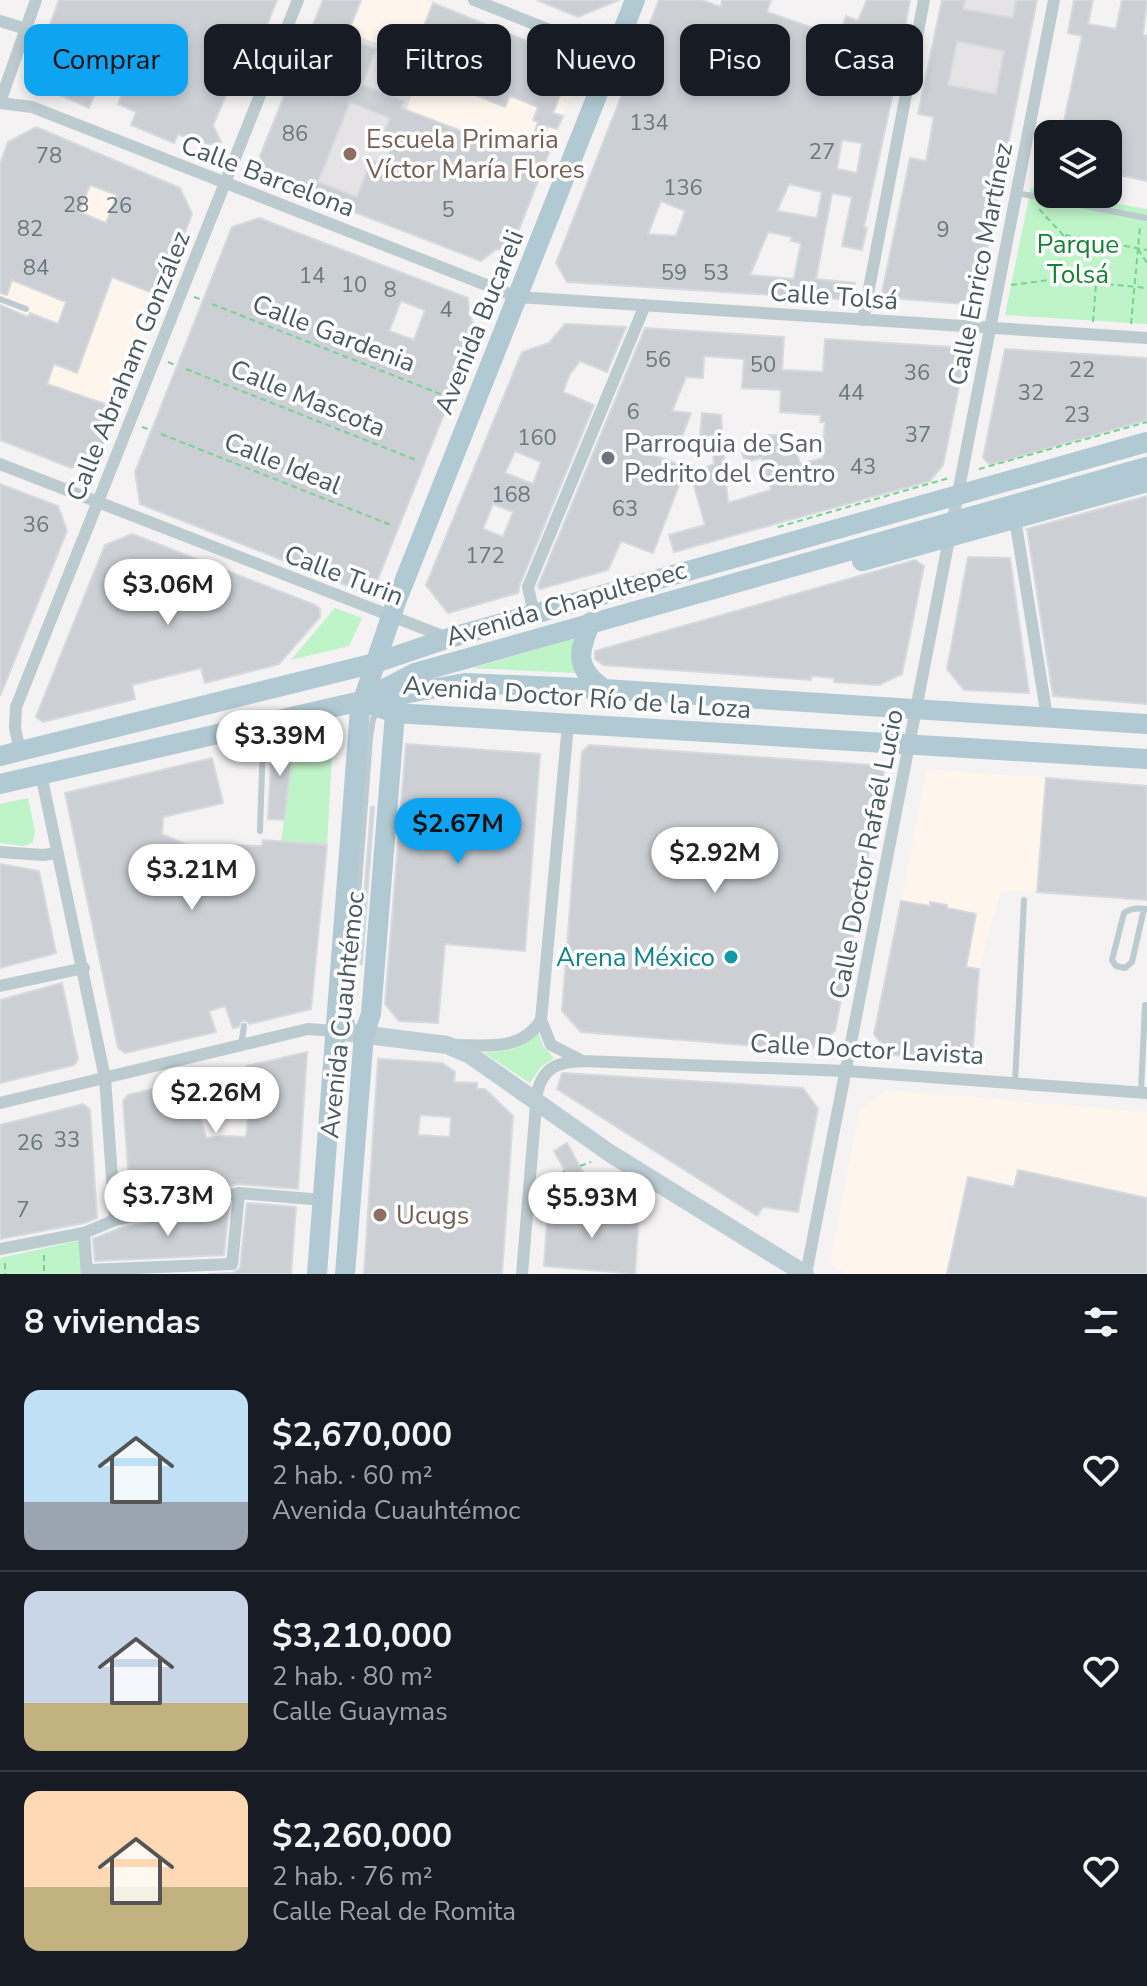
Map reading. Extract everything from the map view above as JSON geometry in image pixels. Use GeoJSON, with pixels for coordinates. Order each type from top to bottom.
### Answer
{"type":"FeatureCollection","features":[{"type":"Feature","properties":{"kind":"main road","name":"Avenida Bucareli"},"geometry":{"type":"LineString","coordinates":[[625,24],[635,0]]}},
{"type":"Feature","properties":{"kind":"main road","name":"Avenida Bucareli"},"geometry":{"type":"LineString","coordinates":[[375,663],[597,96]]}},
{"type":"Feature","properties":{"kind":"main road","name":"Avenida Chapultepec"},"geometry":{"type":"LineString","coordinates":[[10,754],[375,663],[449,638],[1147,442]]}},
{"type":"Feature","properties":{"kind":"main road","name":"Avenida Chapultepec"},"geometry":{"type":"LineString","coordinates":[[0,784],[256,725],[386,705],[415,673],[951,529],[1147,467]]}},
{"type":"Feature","properties":{"kind":"main road","name":"Avenida Chapultepec"},"geometry":{"type":"LineString","coordinates":[[951,529],[1015,519],[1147,482]]}},
{"type":"Feature","properties":{"kind":"main road"},"geometry":{"type":"LineString","coordinates":[[588,629],[580,652],[581,663],[594,682],[604,689]]}},
{"type":"Feature","properties":{"kind":"main road","name":"Avenida Cuauhtémoc"},"geometry":{"type":"LineString","coordinates":[[345,1274],[352,1036],[371,1014],[386,705],[375,663]]}},
{"type":"Feature","properties":{"kind":"main road","name":"Avenida Doctor Río de la Loza"},"geometry":{"type":"LineString","coordinates":[[386,705],[465,683],[1147,724]]}},
{"type":"Feature","properties":{"kind":"main road","name":"Avenida Doctor Río de la Loza"},"geometry":{"type":"LineString","coordinates":[[386,705],[568,724],[1147,759]]}},
{"type":"Feature","properties":{"kind":"main road","name":"Avenida Cuauhtémoc"},"geometry":{"type":"LineString","coordinates":[[317,1274],[323,1200],[352,1036],[386,705]]}},
{"type":"Feature","properties":{"kind":"street"},"geometry":{"type":"LineString","coordinates":[[28,24],[36,0]]}},
{"type":"Feature","properties":{"kind":"street","name":"Calle Abraham González"},"geometry":{"type":"LineString","coordinates":[[10,754],[16,707],[298,0]]}},
{"type":"Feature","properties":{"kind":"street"},"geometry":{"type":"LineString","coordinates":[[474,0],[535,24]]}},
{"type":"Feature","properties":{"kind":"street"},"geometry":{"type":"LineString","coordinates":[[863,320],[924,0]]}},
{"type":"Feature","properties":{"kind":"street","name":"Calle Enrico Martínez"},"geometry":{"type":"LineString","coordinates":[[951,529],[998,287],[1022,194],[1054,0]]}},
{"type":"Feature","properties":{"kind":"street"},"geometry":{"type":"LineString","coordinates":[[0,21],[24,28]]}},
{"type":"Feature","properties":{"kind":"street"},"geometry":{"type":"LineString","coordinates":[[0,102],[24,35]]}},
{"type":"Feature","properties":{"kind":"street","name":"Calle Barcelona"},"geometry":{"type":"LineString","coordinates":[[0,102],[32,107],[517,297]]}},
{"type":"Feature","properties":{"kind":"street","name":"Calle Tolsá"},"geometry":{"type":"LineString","coordinates":[[517,297],[1147,338]]}},
{"type":"Feature","properties":{"kind":"street"},"geometry":{"type":"LineString","coordinates":[[534,614],[528,587],[645,305]]}},
{"type":"Feature","properties":{"kind":"street","name":"Calle Turin"},"geometry":{"type":"LineString","coordinates":[[0,464],[449,638]]}},
{"type":"Feature","properties":{"kind":"street"},"geometry":{"type":"LineString","coordinates":[[1015,519],[1047,717]]}},
{"type":"Feature","properties":{"kind":"street","name":"Calle Doctor Rafaél Lucio"},"geometry":{"type":"LineString","coordinates":[[806,1274],[951,529]]}},
{"type":"Feature","properties":{"kind":"street"},"geometry":{"type":"LineString","coordinates":[[568,724],[541,1020],[551,1045],[583,1061]]}},
{"type":"Feature","properties":{"kind":"street"},"geometry":{"type":"LineString","coordinates":[[41,774],[105,1078],[115,1220]]}},
{"type":"Feature","properties":{"kind":"street"},"geometry":{"type":"LineString","coordinates":[[0,852],[58,853]]}},
{"type":"Feature","properties":{"kind":"street"},"geometry":{"type":"LineString","coordinates":[[0,986],[84,968]]}},
{"type":"Feature","properties":{"kind":"street"},"geometry":{"type":"LineString","coordinates":[[0,1103],[308,1029],[447,1045],[514,1043],[534,1031],[541,1020]]}},
{"type":"Feature","properties":{"kind":"street"},"geometry":{"type":"LineString","coordinates":[[447,1045],[492,1069],[611,1154],[806,1274]]}},
{"type":"Feature","properties":{"kind":"street"},"geometry":{"type":"LineString","coordinates":[[522,1274],[539,1082],[546,1071],[564,1062],[583,1061]]}},
{"type":"Feature","properties":{"kind":"street","name":"Calle Doctor Lavista"},"geometry":{"type":"LineString","coordinates":[[583,1061],[846,1071],[1144,1093]]}},
{"type":"Feature","properties":{"kind":"street"},"geometry":{"type":"LineString","coordinates":[[84,1233],[87,1272],[232,1264],[239,1193]]}},
{"type":"Feature","properties":{"kind":"street"},"geometry":{"type":"LineString","coordinates":[[0,1249],[84,1233],[115,1220],[239,1193],[323,1200]]}},
{"type":"Feature","properties":{"kind":"lane"},"geometry":{"type":"LineString","coordinates":[[1022,194],[1144,217]]}},
{"type":"Feature","properties":{"kind":"lane"},"geometry":{"type":"LineString","coordinates":[[0,299],[26,309]]}},
{"type":"Feature","properties":{"kind":"lane"},"geometry":{"type":"LineString","coordinates":[[951,529],[1147,473]]}},
{"type":"Feature","properties":{"kind":"lane"},"geometry":{"type":"LineString","coordinates":[[419,700],[440,696],[604,689]]}},
{"type":"Feature","properties":{"kind":"lane"},"geometry":{"type":"LineString","coordinates":[[256,725],[263,740],[260,831]]}},
{"type":"Feature","properties":{"kind":"lane"},"geometry":{"type":"LineString","coordinates":[[1015,1083],[1024,900]]}},
{"type":"Feature","properties":{"kind":"lane"},"geometry":{"type":"LineString","coordinates":[[1131,909],[1145,909],[1132,962],[1125,968],[1116,966],[1112,960],[1124,913],[1131,909]]}},
{"type":"Feature","properties":{"kind":"lane"},"geometry":{"type":"LineString","coordinates":[[1144,1093],[1145,1005]]}},
{"type":"Feature","properties":{"kind":"lane"},"geometry":{"type":"LineString","coordinates":[[241,1045],[244,1026]]}},
{"type":"Feature","properties":{"kind":"path"},"geometry":{"type":"LineString","coordinates":[[1022,194],[1063,235],[1147,250]]}},
{"type":"Feature","properties":{"kind":"path"},"geometry":{"type":"LineString","coordinates":[[1130,337],[1144,217]]}},
{"type":"Feature","properties":{"kind":"path"},"geometry":{"type":"LineString","coordinates":[[1057,279],[1063,235]]}},
{"type":"Feature","properties":{"kind":"path"},"geometry":{"type":"LineString","coordinates":[[1138,248],[1147,263]]}},
{"type":"Feature","properties":{"kind":"path"},"geometry":{"type":"LineString","coordinates":[[998,287],[1057,279],[1147,288]]}},
{"type":"Feature","properties":{"kind":"path"},"geometry":{"type":"LineString","coordinates":[[1092,335],[1096,283]]}},
{"type":"Feature","properties":{"kind":"path","name":"Calle Gardenia"},"geometry":{"type":"LineString","coordinates":[[212,304],[443,395]]}},
{"type":"Feature","properties":{"kind":"path","name":"Calle Mascota"},"geometry":{"type":"LineString","coordinates":[[186,369],[416,460]]}},
{"type":"Feature","properties":{"kind":"path"},"geometry":{"type":"LineString","coordinates":[[979,469],[1147,422]]}},
{"type":"Feature","properties":{"kind":"path","name":"Calle Ideal"},"geometry":{"type":"LineString","coordinates":[[161,434],[391,525]]}},
{"type":"Feature","properties":{"kind":"path"},"geometry":{"type":"LineString","coordinates":[[529,1185],[565,1171]]}},
{"type":"Feature","properties":{"kind":"path"},"geometry":{"type":"LineString","coordinates":[[43,1239],[44,1274]]}},
{"type":"Feature","properties":{"kind":"shaded area"},"geometry":{"type":"Polygon","coordinates":[[[323,0],[424,0],[484,24],[377,24],[377,85],[361,66],[361,24],[313,24],[323,0]]]}},
{"type":"Feature","properties":{"kind":"shaded area"},"geometry":{"type":"Polygon","coordinates":[[[942,0],[1037,0],[1017,99],[926,81],[942,0]]]}},
{"type":"Feature","properties":{"kind":"shaded area"},"geometry":{"type":"Polygon","coordinates":[[[511,35],[527,41],[527,96],[571,96],[512,247],[386,96],[511,96],[511,35]]]}},
{"type":"Feature","properties":{"kind":"shaded area","name":"Escuela Primaria Víctor María Flores"},"geometry":{"type":"Polygon","coordinates":[[[361,37],[377,44],[377,96],[412,96],[364,216],[297,190],[292,96],[361,96],[361,37]]]}},
{"type":"Feature","properties":{"kind":"shaded area"},"geometry":{"type":"Polygon","coordinates":[[[36,127],[180,188],[192,214],[97,459],[71,468],[0,440],[0,164],[8,142],[36,127]]]}},
{"type":"Feature","properties":{"kind":"shaded area"},"geometry":{"type":"Polygon","coordinates":[[[927,769],[1046,778],[1037,892],[1001,891],[979,969],[966,967],[976,914],[931,902],[930,906],[901,901],[927,769]]]}},
{"type":"Feature","properties":{"kind":"shaded area"},"geometry":{"type":"Polygon","coordinates":[[[887,1090],[1147,1112],[1147,1274],[846,1274],[830,1264],[859,1111],[887,1090]]]}},
{"type":"Feature","properties":{"kind":"green space","name":"Parque Tolsá"},"geometry":{"type":"Polygon","coordinates":[[[1031,188],[1034,189],[1034,208],[1122,208],[1122,205],[1147,209],[1147,324],[1005,315],[1031,188]]]}},
{"type":"Feature","properties":{"kind":"green space"},"geometry":{"type":"Polygon","coordinates":[[[335,608],[362,618],[349,646],[291,660],[335,608]]]}},
{"type":"Feature","properties":{"kind":"green space"},"geometry":{"type":"Polygon","coordinates":[[[573,639],[575,673],[473,668],[573,639]]]}},
{"type":"Feature","properties":{"kind":"green space"},"geometry":{"type":"Polygon","coordinates":[[[327,734],[333,737],[327,845],[281,842],[294,744],[327,734]]]}},
{"type":"Feature","properties":{"kind":"green space"},"geometry":{"type":"Polygon","coordinates":[[[28,798],[35,831],[33,842],[24,846],[0,843],[0,804],[28,798]]]}},
{"type":"Feature","properties":{"kind":"green space"},"geometry":{"type":"Polygon","coordinates":[[[538,1032],[543,1046],[554,1058],[541,1067],[530,1083],[484,1053],[519,1047],[538,1032]]]}},
{"type":"Feature","properties":{"kind":"green space"},"geometry":{"type":"Polygon","coordinates":[[[81,1240],[82,1274],[0,1274],[0,1258],[81,1240]]]}},
{"type":"Feature","properties":{"kind":"building"},"geometry":{"type":"Polygon","coordinates":[[[59,0],[277,0],[267,24],[204,24],[204,96],[226,96],[213,125],[221,142],[207,145],[178,134],[174,143],[131,125],[136,112],[118,104],[121,96],[188,96],[188,24],[50,24],[59,0]]]}},
{"type":"Feature","properties":{"kind":"building"},"geometry":{"type":"Polygon","coordinates":[[[323,0],[361,0],[352,24],[313,24],[323,0]]]}},
{"type":"Feature","properties":{"kind":"building"},"geometry":{"type":"Polygon","coordinates":[[[537,0],[619,0],[578,17],[537,0]]]}},
{"type":"Feature","properties":{"kind":"building"},"geometry":{"type":"Polygon","coordinates":[[[659,0],[701,0],[721,7],[722,0],[771,0],[767,12],[806,26],[806,96],[892,96],[864,227],[867,228],[862,250],[842,246],[852,197],[832,193],[816,279],[855,283],[852,300],[567,282],[556,263],[621,96],[664,96],[664,24],[650,24],[659,0]],[[842,140],[837,169],[857,173],[862,143],[842,140]],[[789,184],[777,211],[817,218],[822,192],[789,184]],[[661,201],[648,234],[676,236],[685,211],[661,201]],[[768,232],[750,275],[794,279],[801,243],[791,241],[792,237],[768,232]]]}},
{"type":"Feature","properties":{"kind":"building"},"geometry":{"type":"Polygon","coordinates":[[[867,0],[910,0],[906,24],[843,24],[846,16],[858,21],[867,0]]]}},
{"type":"Feature","properties":{"kind":"building"},"geometry":{"type":"Polygon","coordinates":[[[942,0],[965,0],[963,9],[1013,18],[1016,0],[1037,0],[976,305],[881,297],[910,158],[926,161],[934,117],[918,114],[942,0]],[[957,41],[948,85],[996,94],[1004,51],[957,41]]]}},
{"type":"Feature","properties":{"kind":"building"},"geometry":{"type":"Polygon","coordinates":[[[1074,0],[1093,0],[1088,24],[1116,29],[1122,0],[1147,0],[1143,35],[1147,36],[1147,181],[1122,176],[1122,120],[1064,120],[1082,36],[1068,33],[1074,0]]]}},
{"type":"Feature","properties":{"kind":"building"},"geometry":{"type":"Polygon","coordinates":[[[433,3],[485,24],[425,24],[433,3]]]}},
{"type":"Feature","properties":{"kind":"building"},"geometry":{"type":"Polygon","coordinates":[[[511,34],[527,41],[527,96],[560,96],[553,113],[563,116],[557,129],[548,126],[541,146],[550,150],[512,247],[495,250],[481,261],[271,180],[260,156],[284,96],[361,96],[361,44],[376,49],[362,85],[377,91],[377,96],[391,96],[404,101],[401,108],[518,153],[524,139],[531,142],[538,122],[533,120],[538,107],[510,96],[511,34]],[[350,102],[318,182],[357,197],[371,160],[384,165],[394,140],[383,136],[390,118],[350,102]]]}},
{"type":"Feature","properties":{"kind":"building"},"geometry":{"type":"Polygon","coordinates":[[[62,96],[94,96],[89,108],[62,96]]]}},
{"type":"Feature","properties":{"kind":"building"},"geometry":{"type":"Polygon","coordinates":[[[478,96],[510,96],[505,107],[478,96]]]}},
{"type":"Feature","properties":{"kind":"building"},"geometry":{"type":"Polygon","coordinates":[[[36,127],[180,188],[192,214],[160,296],[112,277],[77,373],[54,364],[47,384],[117,408],[97,459],[71,468],[0,440],[0,305],[28,317],[30,313],[58,324],[66,302],[12,280],[7,295],[0,293],[0,164],[8,142],[36,127]],[[90,185],[79,212],[106,223],[117,195],[90,185]]]}},
{"type":"Feature","properties":{"kind":"building"},"geometry":{"type":"Polygon","coordinates":[[[259,218],[468,298],[469,313],[477,332],[375,586],[363,592],[140,504],[135,472],[232,227],[259,218]],[[401,301],[389,331],[414,340],[425,310],[401,301]]]}},
{"type":"Feature","properties":{"kind":"building"},"geometry":{"type":"Polygon","coordinates":[[[565,324],[626,327],[607,372],[580,361],[570,374],[563,392],[594,405],[518,593],[448,613],[426,585],[522,352],[549,343],[565,324]],[[515,451],[505,473],[533,484],[541,462],[515,451]],[[493,504],[483,529],[503,537],[513,512],[493,504]]]}},
{"type":"Feature","properties":{"kind":"building"},"geometry":{"type":"Polygon","coordinates":[[[645,328],[784,337],[782,370],[823,372],[825,339],[967,348],[943,465],[930,481],[674,552],[669,535],[705,525],[689,468],[697,471],[714,464],[713,447],[699,447],[702,413],[721,415],[728,503],[771,490],[762,458],[745,462],[742,453],[769,445],[769,435],[778,435],[793,452],[796,451],[800,464],[823,458],[819,445],[823,444],[825,422],[820,422],[821,415],[780,412],[781,390],[742,388],[744,359],[704,356],[703,378],[686,377],[672,411],[691,413],[678,447],[632,447],[686,467],[653,553],[621,541],[608,570],[540,589],[538,586],[645,328]]]}},
{"type":"Feature","properties":{"kind":"building"},"geometry":{"type":"Polygon","coordinates":[[[1005,349],[1147,358],[1147,420],[990,465],[983,458],[1005,349]]]}},
{"type":"Feature","properties":{"kind":"building"},"geometry":{"type":"Polygon","coordinates":[[[0,484],[58,506],[67,531],[0,696],[0,484]]]}},
{"type":"Feature","properties":{"kind":"building"},"geometry":{"type":"Polygon","coordinates":[[[1147,496],[1147,704],[1053,696],[1027,529],[1147,496]]]}},
{"type":"Feature","properties":{"kind":"building"},"geometry":{"type":"Polygon","coordinates":[[[132,534],[315,605],[320,609],[320,617],[279,664],[205,683],[201,668],[132,685],[135,699],[43,722],[36,717],[105,545],[132,534]]]}},
{"type":"Feature","properties":{"kind":"building"},"geometry":{"type":"Polygon","coordinates":[[[968,557],[1010,558],[1029,693],[964,690],[947,669],[968,557]]]}},
{"type":"Feature","properties":{"kind":"building"},"geometry":{"type":"Polygon","coordinates":[[[915,560],[924,566],[902,674],[879,685],[834,682],[834,678],[811,676],[811,680],[603,665],[595,659],[595,651],[915,560]]]}},
{"type":"Feature","properties":{"kind":"building"},"geometry":{"type":"Polygon","coordinates":[[[287,738],[294,744],[284,820],[268,819],[272,742],[287,738]]]}},
{"type":"Feature","properties":{"kind":"building"},"geometry":{"type":"Polygon","coordinates":[[[406,744],[540,754],[525,951],[445,944],[438,1023],[399,1021],[385,1004],[406,744]]]}},
{"type":"Feature","properties":{"kind":"building"},"geometry":{"type":"Polygon","coordinates":[[[589,745],[885,766],[835,1031],[810,1050],[581,1032],[562,1011],[582,752],[589,745]]]}},
{"type":"Feature","properties":{"kind":"building"},"geometry":{"type":"Polygon","coordinates":[[[212,758],[223,803],[163,817],[162,834],[231,865],[232,845],[262,846],[263,840],[327,845],[311,1009],[250,1024],[243,1020],[233,1028],[225,1006],[209,1011],[216,1032],[125,1053],[118,1048],[65,793],[212,758]]]}},
{"type":"Feature","properties":{"kind":"building"},"geometry":{"type":"Polygon","coordinates":[[[1046,778],[1147,786],[1147,900],[1037,892],[1046,778]]]}},
{"type":"Feature","properties":{"kind":"building"},"geometry":{"type":"Polygon","coordinates":[[[371,807],[374,807],[362,964],[359,964],[371,807]]]}},
{"type":"Feature","properties":{"kind":"building"},"geometry":{"type":"Polygon","coordinates":[[[0,864],[39,871],[56,953],[0,968],[0,864]]]}},
{"type":"Feature","properties":{"kind":"building"},"geometry":{"type":"Polygon","coordinates":[[[901,901],[930,906],[930,902],[976,914],[966,967],[979,969],[972,1060],[890,1055],[874,1034],[901,901]]]}},
{"type":"Feature","properties":{"kind":"building"},"geometry":{"type":"Polygon","coordinates":[[[62,983],[78,1059],[74,1065],[0,1083],[0,1000],[62,983]]]}},
{"type":"Feature","properties":{"kind":"building"},"geometry":{"type":"Polygon","coordinates":[[[307,1052],[298,1189],[238,1184],[131,1207],[123,1101],[128,1095],[228,1071],[232,1084],[222,1087],[224,1096],[216,1099],[217,1103],[198,1107],[206,1138],[246,1137],[252,1079],[247,1066],[307,1052]]]}},
{"type":"Feature","properties":{"kind":"building"},"geometry":{"type":"Polygon","coordinates":[[[378,1059],[442,1063],[455,1072],[454,1082],[477,1083],[477,1089],[485,1089],[513,1116],[502,1274],[364,1274],[378,1059]],[[420,1115],[418,1135],[450,1137],[451,1117],[420,1115]]]}},
{"type":"Feature","properties":{"kind":"building"},"geometry":{"type":"Polygon","coordinates":[[[562,1073],[803,1088],[818,1109],[798,1212],[763,1207],[757,1216],[557,1089],[562,1073]]]}},
{"type":"Feature","properties":{"kind":"building"},"geometry":{"type":"Polygon","coordinates":[[[83,1104],[90,1109],[97,1218],[0,1239],[0,1125],[83,1104]]]}},
{"type":"Feature","properties":{"kind":"building"},"geometry":{"type":"Polygon","coordinates":[[[567,1143],[594,1192],[581,1199],[554,1151],[567,1143]]]}},
{"type":"Feature","properties":{"kind":"building"},"geometry":{"type":"Polygon","coordinates":[[[1018,1170],[1147,1198],[1147,1274],[947,1274],[968,1177],[1014,1187],[1018,1170]]]}},
{"type":"Feature","properties":{"kind":"building"},"geometry":{"type":"Polygon","coordinates":[[[247,1203],[296,1207],[291,1274],[208,1274],[233,1273],[240,1268],[247,1203]]]}},
{"type":"Feature","properties":{"kind":"building"},"geometry":{"type":"Polygon","coordinates":[[[229,1204],[224,1255],[95,1261],[93,1239],[118,1229],[229,1204]]]}},
{"type":"Feature","properties":{"kind":"building"},"geometry":{"type":"Polygon","coordinates":[[[548,1206],[639,1212],[635,1274],[544,1266],[548,1206]]]}},
{"type":"Feature","properties":{"kind":"place","name":"Escuela Primaria Víctor María Flores"},"geometry":{"type":"Point","coordinates":[350,154]}},
{"type":"Feature","properties":{"kind":"place","name":"Parroquia de San Pedrito del Centro"},"geometry":{"type":"Point","coordinates":[608,458]}},
{"type":"Feature","properties":{"kind":"place","name":"Arena México"},"geometry":{"type":"Point","coordinates":[731,957]}},
{"type":"Feature","properties":{"kind":"place","name":"Ucugs"},"geometry":{"type":"Point","coordinates":[380,1215]}}]}
